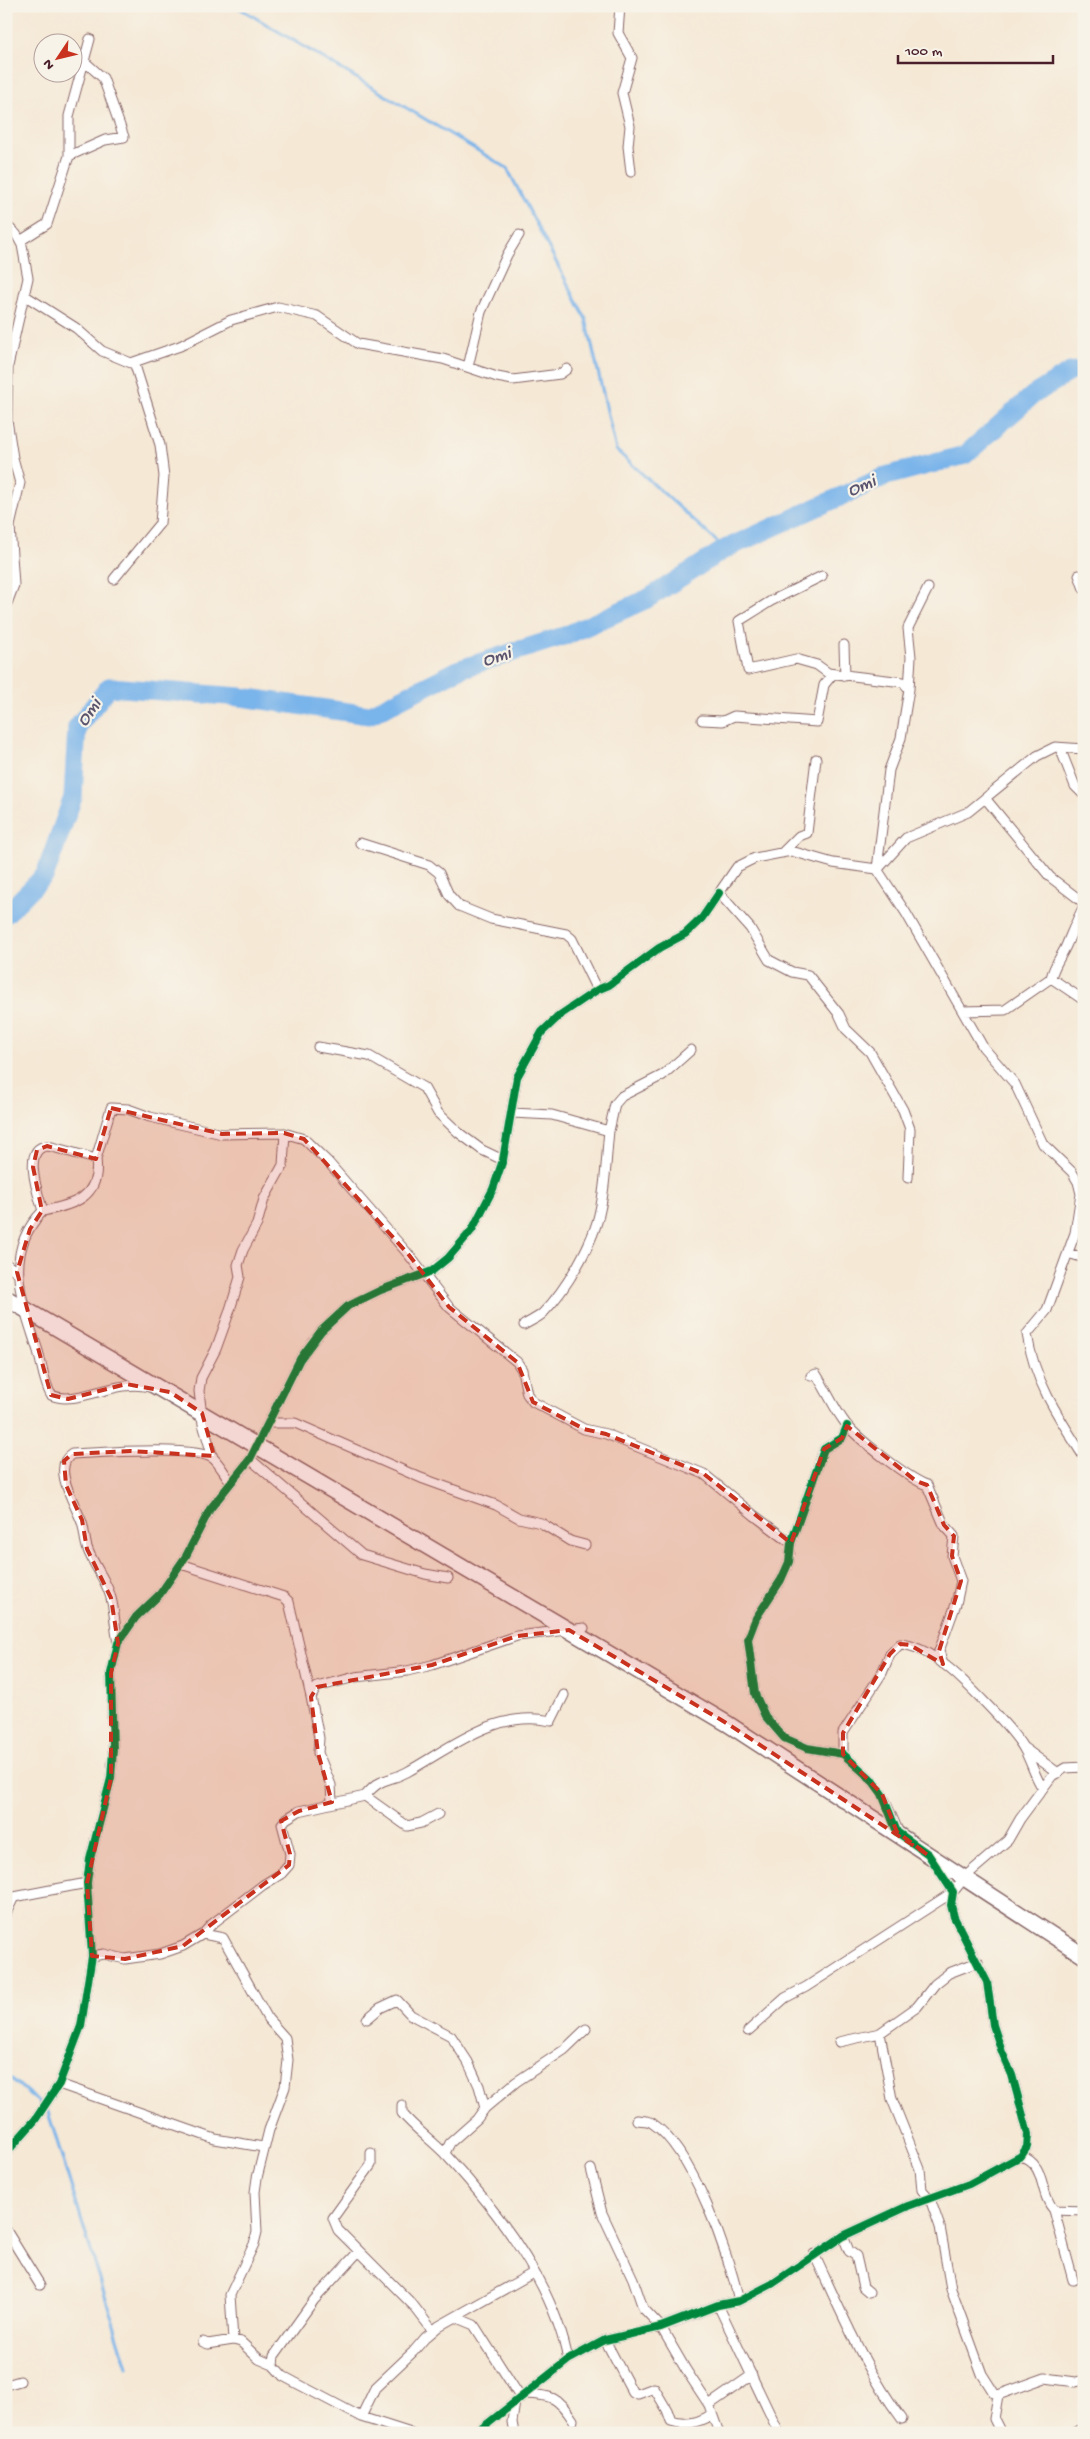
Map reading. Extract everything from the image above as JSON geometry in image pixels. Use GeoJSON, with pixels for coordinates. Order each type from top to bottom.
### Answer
{"type":"FeatureCollection","features":[{"type":"Feature","properties":{"kind":"highway"},"geometry":{"type":"LineString","coordinates":[[6,1298],[728,1724],[1084,1956]]}},
{"type":"Feature","properties":{"kind":"street"},"geometry":{"type":"LineString","coordinates":[[620,6],[618,34],[632,58],[622,93],[630,126],[628,146],[631,172]]}},
{"type":"Feature","properties":{"kind":"street"},"geometry":{"type":"LineString","coordinates":[[20,241],[47,224],[69,156],[69,116],[90,39]]}},
{"type":"Feature","properties":{"kind":"street"},"geometry":{"type":"LineString","coordinates":[[69,156],[105,140],[124,137],[103,78],[83,60]]}},
{"type":"Feature","properties":{"kind":"street"},"geometry":{"type":"LineString","coordinates":[[6,225],[20,241],[26,259],[28,278],[8,366],[7,420],[13,458],[20,483],[10,526],[14,585],[6,606]]}},
{"type":"Feature","properties":{"kind":"street"},"geometry":{"type":"LineString","coordinates":[[468,367],[481,312],[507,255],[519,235]]}},
{"type":"Feature","properties":{"kind":"street"},"geometry":{"type":"LineString","coordinates":[[24,295],[76,328],[102,351],[134,362],[180,346],[231,320],[278,307],[317,316],[358,344],[416,353],[513,380],[560,374],[567,369]]}},
{"type":"Feature","properties":{"kind":"street"},"geometry":{"type":"LineString","coordinates":[[114,578],[160,523],[164,476],[160,444],[134,362]]}},
{"type":"Feature","properties":{"kind":"street"},"geometry":{"type":"LineString","coordinates":[[1078,575],[1084,589]]}},
{"type":"Feature","properties":{"kind":"street"},"geometry":{"type":"LineString","coordinates":[[822,576],[771,601],[738,621],[748,670],[796,659],[806,660],[833,674],[903,682],[909,689]]}},
{"type":"Feature","properties":{"kind":"street"},"geometry":{"type":"LineString","coordinates":[[928,588],[908,628],[911,657],[909,698],[901,738],[889,770],[877,869],[906,913],[983,1047],[1015,1084],[1044,1144],[1072,1172],[1082,1193],[1075,1233],[1047,1310],[1027,1334],[1029,1348],[1044,1392],[1082,1451]]}},
{"type":"Feature","properties":{"kind":"street"},"geometry":{"type":"LineString","coordinates":[[844,645],[845,676]]}},
{"type":"Feature","properties":{"kind":"street"},"geometry":{"type":"LineString","coordinates":[[702,720],[723,721],[734,716],[817,722],[824,685],[833,674]]}},
{"type":"Feature","properties":{"kind":"street"},"geometry":{"type":"LineString","coordinates":[[877,869],[906,838],[968,812],[1037,756],[1055,747],[1084,749]]}},
{"type":"Feature","properties":{"kind":"street"},"geometry":{"type":"LineString","coordinates":[[1060,748],[1075,786],[1084,795]]}},
{"type":"Feature","properties":{"kind":"street"},"geometry":{"type":"LineString","coordinates":[[782,853],[795,840],[807,833],[816,759]]}},
{"type":"Feature","properties":{"kind":"street"},"geometry":{"type":"LineString","coordinates":[[963,1011],[1005,1010],[1051,978],[1055,965],[1066,947],[1084,904],[1050,877],[985,798]]}},
{"type":"Feature","properties":{"kind":"street"},"geometry":{"type":"LineString","coordinates":[[360,843],[429,865],[439,873],[449,895],[459,906],[491,919],[520,923],[566,934],[572,939],[597,990]]}},
{"type":"Feature","properties":{"kind":"street"},"geometry":{"type":"LineString","coordinates":[[6,2152],[35,2120],[59,2084],[81,2026],[92,1956],[87,1883],[90,1859],[111,1778],[113,1750],[111,1673],[118,1644],[136,1617],[160,1594],[182,1564],[210,1509],[230,1481],[250,1459],[270,1423],[300,1359],[321,1331],[348,1306],[432,1271],[448,1258],[472,1230],[493,1189],[503,1160],[517,1077],[542,1032],[560,1014],[597,990],[609,985],[659,948],[685,934],[702,918],[737,867],[755,858],[791,851],[833,863],[877,869]]}},
{"type":"Feature","properties":{"kind":"street"},"geometry":{"type":"LineString","coordinates":[[719,893],[750,928],[769,960],[792,972],[808,975],[839,1014],[846,1029],[870,1052],[903,1110],[910,1129],[908,1178]]}},
{"type":"Feature","properties":{"kind":"street"},"geometry":{"type":"LineString","coordinates":[[1051,978],[1082,999]]}},
{"type":"Feature","properties":{"kind":"street"},"geometry":{"type":"LineString","coordinates":[[318,1046],[369,1056],[424,1088],[438,1113],[459,1133],[482,1150],[503,1160]]}},
{"type":"Feature","properties":{"kind":"street"},"geometry":{"type":"LineString","coordinates":[[524,1325],[542,1314],[560,1290],[588,1245],[600,1211],[606,1175],[609,1131],[615,1104],[622,1096],[663,1076],[691,1050]]}},
{"type":"Feature","properties":{"kind":"street"},"geometry":{"type":"LineString","coordinates":[[203,1424],[182,1398],[146,1386],[126,1384],[68,1399],[52,1395],[21,1294],[17,1272],[21,1252],[30,1229],[43,1212],[63,1207],[84,1196],[93,1187],[97,1170],[96,1159],[111,1108],[128,1109],[150,1117],[222,1134],[285,1133],[304,1139],[328,1162],[409,1255],[449,1307],[517,1362],[522,1370],[527,1394],[533,1402],[584,1429],[606,1434],[704,1474],[791,1543]]}},
{"type":"Feature","properties":{"kind":"street"},"geometry":{"type":"LineString","coordinates":[[512,1112],[552,1115],[609,1131]]}},
{"type":"Feature","properties":{"kind":"street"},"geometry":{"type":"LineString","coordinates":[[230,1481],[213,1458],[203,1424],[199,1391],[200,1378],[216,1350],[229,1313],[240,1278],[238,1265],[243,1250],[257,1224],[264,1199],[283,1165],[285,1133]]}},
{"type":"Feature","properties":{"kind":"street"},"geometry":{"type":"LineString","coordinates":[[43,1212],[33,1167],[33,1157],[37,1150],[47,1146],[96,1159]]}},
{"type":"Feature","properties":{"kind":"street"},"geometry":{"type":"LineString","coordinates":[[1068,1253],[1084,1258]]}},
{"type":"Feature","properties":{"kind":"street"},"geometry":{"type":"LineString","coordinates":[[6,1264],[17,1272]]}},
{"type":"Feature","properties":{"kind":"street"},"geometry":{"type":"LineString","coordinates":[[810,1376],[816,1374],[847,1426],[901,1470],[916,1481],[927,1485],[944,1525],[954,1536],[952,1556],[961,1581],[956,1604],[939,1651],[943,1664]]}},
{"type":"Feature","properties":{"kind":"street"},"geometry":{"type":"LineString","coordinates":[[270,1423],[295,1423],[420,1478],[496,1506],[519,1518],[541,1523],[570,1541],[585,1545]]}},
{"type":"Feature","properties":{"kind":"street"},"geometry":{"type":"LineString","coordinates":[[847,1426],[842,1438],[824,1449],[791,1543],[789,1562],[781,1580],[756,1618],[748,1639],[755,1694],[765,1716],[784,1738],[807,1748],[843,1754],[871,1779],[882,1794],[896,1832],[928,1854],[953,1892],[954,1917],[987,1982],[993,2025],[1019,2100],[1028,2134],[1028,2147],[1031,2159],[1037,2166],[1048,2203],[1054,2210],[1074,2280]]}},
{"type":"Feature","properties":{"kind":"street"},"geometry":{"type":"LineString","coordinates":[[118,1644],[111,1598],[87,1549],[82,1520],[71,1502],[66,1485],[64,1462],[66,1457],[72,1454],[150,1451],[201,1455],[213,1458]]}},
{"type":"Feature","properties":{"kind":"street"},"geometry":{"type":"LineString","coordinates":[[250,1459],[362,1556],[425,1574],[448,1578]]}},
{"type":"Feature","properties":{"kind":"street"},"geometry":{"type":"LineString","coordinates":[[182,1564],[284,1597],[289,1602],[319,1738],[318,1754],[331,1786],[332,1802]]}},
{"type":"Feature","properties":{"kind":"street"},"geometry":{"type":"LineString","coordinates":[[311,1697],[318,1687],[335,1682],[432,1665],[517,1636],[584,1628]]}},
{"type":"Feature","properties":{"kind":"street"},"geometry":{"type":"LineString","coordinates":[[843,1754],[843,1733],[882,1674],[890,1654],[900,1644],[910,1645],[943,1664],[988,1707],[1024,1748],[1058,1772]]}},
{"type":"Feature","properties":{"kind":"street"},"geometry":{"type":"LineString","coordinates":[[92,1956],[104,1954],[125,1959],[160,1954],[183,1946],[203,1934],[212,1924],[263,1885],[282,1874],[289,1866],[290,1854],[282,1824],[286,1819],[299,1811],[365,1796],[376,1782],[405,1774],[460,1740],[488,1726],[512,1720],[536,1718],[551,1721],[564,1695]]}},
{"type":"Feature","properties":{"kind":"street"},"geometry":{"type":"LineString","coordinates":[[1024,1748],[1034,1774],[1042,1787]]}},
{"type":"Feature","properties":{"kind":"street"},"geometry":{"type":"LineString","coordinates":[[748,2031],[785,1998],[806,1988],[953,1892],[967,1875],[1008,1840],[1042,1787],[1058,1772],[1066,1768],[1084,1767]]}},
{"type":"Feature","properties":{"kind":"street"},"geometry":{"type":"LineString","coordinates":[[365,1796],[407,1826],[422,1823],[438,1814]]}},
{"type":"Feature","properties":{"kind":"street"},"geometry":{"type":"LineString","coordinates":[[6,1913],[10,1896],[87,1883]]}},
{"type":"Feature","properties":{"kind":"street"},"geometry":{"type":"LineString","coordinates":[[203,1934],[223,1938],[268,2019],[285,2038],[288,2060],[285,2087],[263,2147],[255,2192],[257,2232],[249,2258],[230,2295],[233,2340]]}},
{"type":"Feature","properties":{"kind":"street"},"geometry":{"type":"LineString","coordinates":[[839,2042],[880,2033],[909,2013],[935,1984],[949,1973],[978,1962]]}},
{"type":"Feature","properties":{"kind":"street"},"geometry":{"type":"LineString","coordinates":[[368,2019],[380,2008],[397,2000],[411,2015],[451,2036],[468,2062],[479,2086],[485,2108]]}},
{"type":"Feature","properties":{"kind":"street"},"geometry":{"type":"LineString","coordinates":[[445,2154],[450,2143],[477,2119],[485,2108],[516,2082],[564,2050],[586,2029]]}},
{"type":"Feature","properties":{"kind":"street"},"geometry":{"type":"LineString","coordinates":[[880,2033],[892,2098],[920,2169],[922,2190],[930,2199],[940,2227],[951,2289],[982,2374],[994,2393],[998,2395]]}},
{"type":"Feature","properties":{"kind":"street"},"geometry":{"type":"LineString","coordinates":[[59,2084],[215,2139],[263,2147]]}},
{"type":"Feature","properties":{"kind":"street"},"geometry":{"type":"LineString","coordinates":[[402,2105],[402,2114],[414,2128],[420,2130],[445,2154],[497,2215],[551,2303],[564,2337],[568,2360]]}},
{"type":"Feature","properties":{"kind":"street"},"geometry":{"type":"LineString","coordinates":[[637,2120],[650,2122],[668,2136],[682,2154],[709,2214],[734,2278],[739,2301]]}},
{"type":"Feature","properties":{"kind":"street"},"geometry":{"type":"LineString","coordinates":[[476,2433],[568,2360],[605,2340],[662,2327],[718,2305],[739,2301],[772,2284],[843,2236],[908,2206],[968,2184],[1021,2156],[1028,2147]]}},
{"type":"Feature","properties":{"kind":"street"},"geometry":{"type":"LineString","coordinates":[[371,2153],[371,2164],[333,2218],[338,2230],[413,2305],[433,2331]]}},
{"type":"Feature","properties":{"kind":"street"},"geometry":{"type":"LineString","coordinates":[[1021,2156],[1031,2159]]}},
{"type":"Feature","properties":{"kind":"street"},"geometry":{"type":"LineString","coordinates":[[590,2169],[602,2213],[633,2279],[643,2308],[662,2327],[710,2410],[719,2433]]}},
{"type":"Feature","properties":{"kind":"street"},"geometry":{"type":"LineString","coordinates":[[1054,2210],[1084,2211]]}},
{"type":"Feature","properties":{"kind":"street"},"geometry":{"type":"LineString","coordinates":[[6,2230],[40,2285]]}},
{"type":"Feature","properties":{"kind":"street"},"geometry":{"type":"LineString","coordinates":[[843,2236],[849,2251],[856,2256],[864,2287],[870,2292]]}},
{"type":"Feature","properties":{"kind":"street"},"geometry":{"type":"LineString","coordinates":[[273,2365],[274,2356],[314,2300],[359,2251]]}},
{"type":"Feature","properties":{"kind":"street"},"geometry":{"type":"LineString","coordinates":[[814,2254],[846,2322],[890,2403],[902,2419]]}},
{"type":"Feature","properties":{"kind":"street"},"geometry":{"type":"LineString","coordinates":[[360,2417],[375,2388],[433,2331],[533,2273]]}},
{"type":"Feature","properties":{"kind":"street"},"geometry":{"type":"LineString","coordinates":[[718,2305],[779,2433]]}},
{"type":"Feature","properties":{"kind":"street"},"geometry":{"type":"LineString","coordinates":[[457,2318],[474,2325],[520,2398]]}},
{"type":"Feature","properties":{"kind":"street"},"geometry":{"type":"LineString","coordinates":[[203,2342],[208,2344],[233,2340],[241,2342],[259,2359],[273,2365],[283,2376],[360,2417],[411,2433]]}},
{"type":"Feature","properties":{"kind":"street"},"geometry":{"type":"LineString","coordinates":[[605,2340],[633,2393],[638,2394],[654,2388],[671,2421],[682,2429],[704,2420],[710,2410],[752,2375]]}},
{"type":"Feature","properties":{"kind":"street"},"geometry":{"type":"LineString","coordinates":[[998,2395],[1045,2378],[1076,2382],[1084,2380]]}},
{"type":"Feature","properties":{"kind":"street"},"geometry":{"type":"LineString","coordinates":[[6,2385],[20,2381]]}},
{"type":"Feature","properties":{"kind":"street"},"geometry":{"type":"LineString","coordinates":[[520,2398],[548,2395],[562,2403],[573,2420]]}},
{"type":"Feature","properties":{"kind":"street"},"geometry":{"type":"LineString","coordinates":[[998,2395],[994,2419],[1000,2433]]}},
{"type":"Feature","properties":{"kind":"street"},"geometry":{"type":"LineString","coordinates":[[514,2433],[512,2422],[520,2398]]}},
{"type":"Feature","properties":{"kind":"street"},"geometry":{"type":"LineString","coordinates":[[1074,2433],[1084,2427]]}},
{"type":"Feature","properties":{"kind":"highlighted area"},"geometry":{"type":"Polygon","coordinates":[[[111,1108],[222,1134],[284,1133],[304,1139],[409,1255],[449,1307],[517,1362],[533,1402],[584,1429],[606,1434],[704,1474],[791,1543],[824,1449],[842,1438],[847,1426],[916,1481],[927,1485],[944,1525],[954,1536],[952,1556],[961,1581],[939,1651],[943,1664],[910,1645],[900,1644],[890,1654],[843,1733],[843,1754],[882,1794],[897,1832],[928,1855],[728,1724],[569,1630],[517,1636],[432,1665],[317,1687],[311,1697],[318,1753],[332,1802],[299,1811],[281,1821],[290,1854],[289,1865],[183,1946],[125,1959],[92,1956],[87,1883],[111,1778],[111,1673],[118,1643],[111,1598],[87,1549],[82,1520],[66,1485],[64,1461],[72,1454],[131,1451],[214,1456],[202,1413],[170,1392],[126,1384],[68,1399],[51,1395],[17,1272],[30,1229],[42,1211],[33,1167],[37,1150],[47,1146],[96,1159],[111,1108]]]}},
{"type":"Feature","properties":{"kind":"waterway"},"geometry":{"type":"LineString","coordinates":[[236,6],[507,168],[586,319],[616,450],[725,549]]}},
{"type":"Feature","properties":{"kind":"waterway","name":"Omi"},"geometry":{"type":"LineString","coordinates":[[6,914],[45,875],[73,797],[77,727],[109,687],[241,697],[369,715],[460,669],[567,635],[647,599],[725,549],[886,476],[965,455],[1033,395],[1070,372],[1084,369]]}},
{"type":"Feature","properties":{"kind":"waterway"},"geometry":{"type":"LineString","coordinates":[[6,2074],[41,2104]]}},
{"type":"Feature","properties":{"kind":"waterway"},"geometry":{"type":"LineString","coordinates":[[48,2112],[127,2367]]}},
{"type":"Feature","properties":{"kind":"cycle path"},"geometry":{"type":"LineString","coordinates":[[6,2153],[35,2120],[59,2084],[81,2026],[92,1956],[87,1883],[90,1859],[111,1778],[113,1750],[111,1673],[118,1643],[136,1617],[160,1594],[186,1556],[210,1509],[250,1459],[300,1359],[321,1331],[348,1306],[381,1290],[432,1271],[448,1258],[472,1230],[493,1189],[503,1160],[517,1077],[542,1032],[560,1015],[597,990],[609,985],[659,948],[685,934],[702,918],[719,893]]}},
{"type":"Feature","properties":{"kind":"cycle path"},"geometry":{"type":"LineString","coordinates":[[476,2433],[568,2360],[605,2340],[661,2327],[718,2305],[739,2301],[772,2284],[843,2236],[908,2206],[969,2184],[1021,2156],[1027,2147],[1028,2134],[1012,2075],[993,2025],[987,1982],[954,1917],[951,1905],[953,1892],[928,1854],[897,1832],[882,1794],[871,1779],[843,1754],[807,1748],[784,1738],[765,1716],[755,1694],[748,1639],[756,1618],[781,1580],[789,1562],[791,1543],[824,1449],[842,1438],[847,1426]]}}]}
